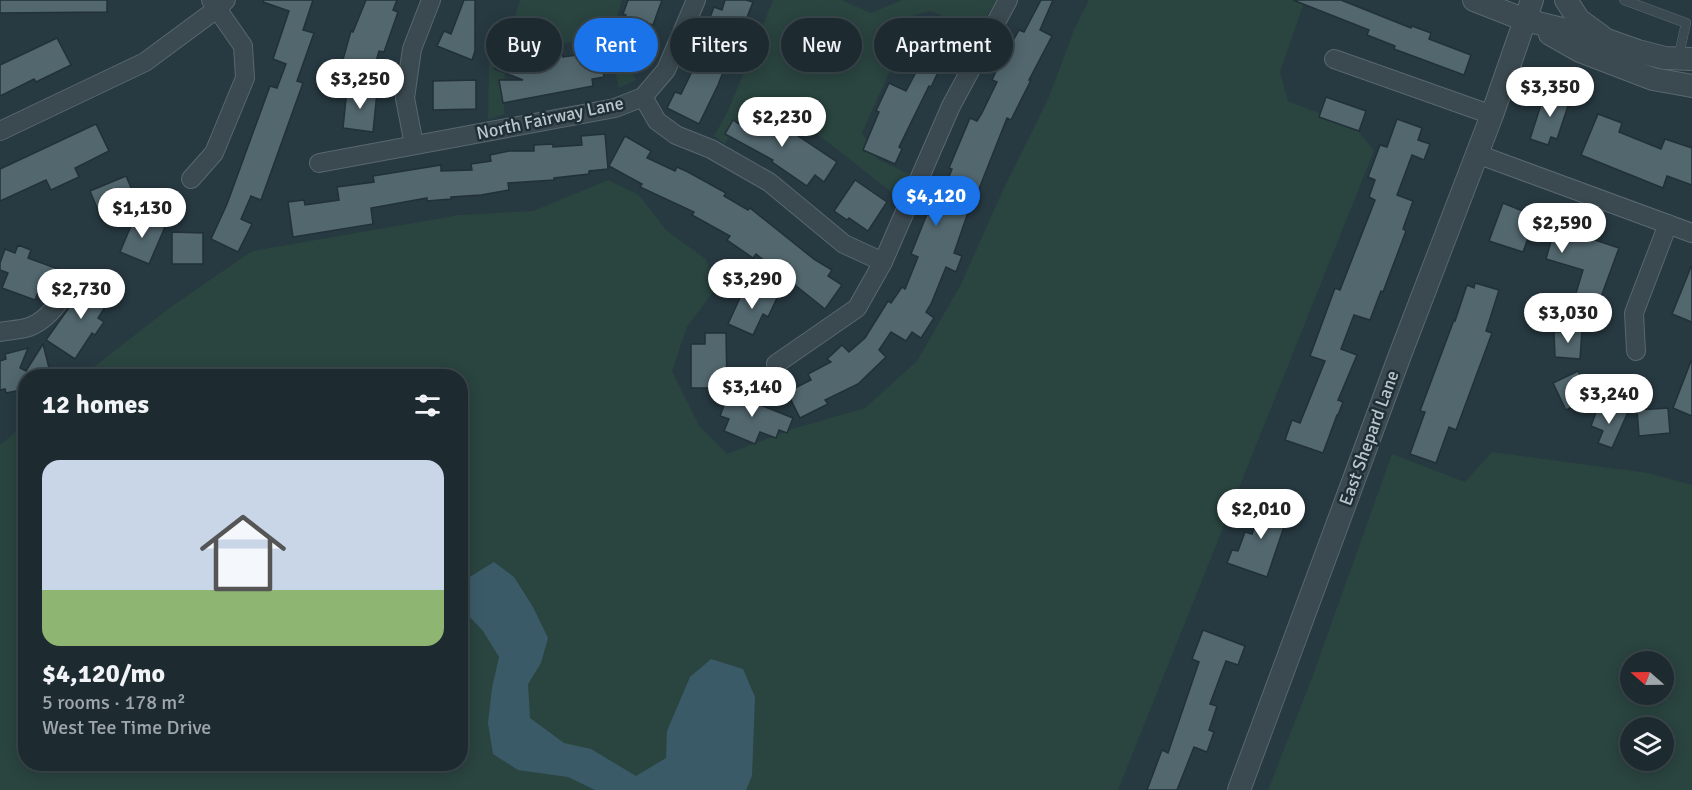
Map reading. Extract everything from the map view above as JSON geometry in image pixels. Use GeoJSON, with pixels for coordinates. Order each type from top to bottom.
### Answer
{"type":"FeatureCollection","features":[{"type":"Feature","properties":{"kind":"street"},"geometry":{"type":"LineString","coordinates":[[414,145],[405,98],[412,50],[431,0]]}},
{"type":"Feature","properties":{"kind":"street"},"geometry":{"type":"LineString","coordinates":[[643,97],[666,70],[696,0]]}},
{"type":"Feature","properties":{"kind":"street"},"geometry":{"type":"LineString","coordinates":[[776,364],[857,308],[883,262],[951,106],[1008,0]]}},
{"type":"Feature","properties":{"kind":"street"},"geometry":{"type":"LineString","coordinates":[[1474,0],[1528,10],[1654,56],[1685,59]]}},
{"type":"Feature","properties":{"kind":"street"},"geometry":{"type":"LineString","coordinates":[[1566,0],[1579,20],[1607,40]]}},
{"type":"Feature","properties":{"kind":"street"},"geometry":{"type":"LineString","coordinates":[[0,131],[145,62],[218,3],[243,46],[245,78],[214,153],[191,179]]}},
{"type":"Feature","properties":{"kind":"street"},"geometry":{"type":"LineString","coordinates":[[1528,10],[1580,51],[1653,80],[1692,86]]}},
{"type":"Feature","properties":{"kind":"street","name":"East Shepard Lane"},"geometry":{"type":"LineString","coordinates":[[1239,790],[1492,115],[1528,10]]}},
{"type":"Feature","properties":{"kind":"street"},"geometry":{"type":"LineString","coordinates":[[1334,59],[1492,115]]}},
{"type":"Feature","properties":{"kind":"street","name":"North Fairway Lane"},"geometry":{"type":"LineString","coordinates":[[319,163],[615,108],[643,97],[657,120],[676,135],[711,149],[769,182],[844,244],[883,262]]}},
{"type":"Feature","properties":{"kind":"street"},"geometry":{"type":"LineString","coordinates":[[1477,154],[1692,233]]}},
{"type":"Feature","properties":{"kind":"street"},"geometry":{"type":"LineString","coordinates":[[1636,351],[1634,313],[1668,224]]}},
{"type":"Feature","properties":{"kind":"street"},"geometry":{"type":"LineString","coordinates":[[0,332],[37,324],[49,313],[74,279]]}},
{"type":"Feature","properties":{"kind":"lane"},"geometry":{"type":"LineString","coordinates":[[1624,0],[1686,23],[1685,59]]}},
{"type":"Feature","properties":{"kind":"green space"},"geometry":{"type":"Polygon","coordinates":[[[520,0],[622,0],[617,18],[574,18],[574,42],[562,43],[562,18],[514,18],[520,0]]]}},
{"type":"Feature","properties":{"kind":"green space"},"geometry":{"type":"Polygon","coordinates":[[[773,0],[842,0],[871,13],[902,0],[997,0],[985,18],[947,18],[931,11],[915,15],[914,18],[874,18],[874,72],[889,72],[862,133],[878,159],[911,175],[900,199],[793,115],[753,98],[725,144],[714,136],[728,111],[744,72],[769,72],[769,18],[766,18],[773,0]]]}},
{"type":"Feature","properties":{"kind":"green space"},"geometry":{"type":"Polygon","coordinates":[[[1089,0],[1305,0],[1280,72],[1288,101],[1355,127],[1374,151],[1118,790],[0,790],[0,445],[18,430],[18,771],[468,771],[468,369],[91,369],[172,306],[252,251],[459,215],[533,211],[608,180],[639,195],[667,231],[706,259],[716,288],[687,327],[672,371],[700,427],[727,454],[792,429],[865,408],[917,361],[961,284],[1003,190],[1048,99],[1074,30],[1089,0]]]}},
{"type":"Feature","properties":{"kind":"green space"},"geometry":{"type":"Polygon","coordinates":[[[489,72],[505,72],[504,114],[488,120],[489,72]]]}},
{"type":"Feature","properties":{"kind":"green space"},"geometry":{"type":"Polygon","coordinates":[[[615,72],[632,72],[636,80],[619,88],[615,72]]]}},
{"type":"Feature","properties":{"kind":"green space"},"geometry":{"type":"Polygon","coordinates":[[[1492,452],[1648,473],[1692,485],[1692,790],[1268,790],[1310,683],[1392,454],[1465,482],[1492,452]]]}},
{"type":"Feature","properties":{"kind":"water"},"geometry":{"type":"Polygon","coordinates":[[[494,562],[514,577],[533,607],[548,638],[541,663],[528,684],[530,718],[564,743],[591,749],[636,776],[666,758],[667,731],[690,677],[711,659],[743,669],[755,697],[752,776],[746,790],[595,790],[568,777],[518,770],[493,754],[488,723],[492,688],[499,657],[483,631],[468,615],[468,578],[494,562]]]}},
{"type":"Feature","properties":{"kind":"building"},"geometry":{"type":"Polygon","coordinates":[[[0,0],[107,0],[107,12],[0,13],[0,0]]]}},
{"type":"Feature","properties":{"kind":"building"},"geometry":{"type":"Polygon","coordinates":[[[264,0],[313,0],[303,30],[314,33],[297,81],[303,83],[261,200],[251,196],[241,219],[252,224],[238,252],[211,239],[227,204],[270,86],[277,88],[286,64],[273,59],[289,11],[263,2],[264,0]]]}},
{"type":"Feature","properties":{"kind":"building"},"geometry":{"type":"Polygon","coordinates":[[[366,0],[397,0],[393,10],[398,12],[384,52],[379,51],[373,72],[342,63],[351,31],[353,32],[366,0]]]}},
{"type":"Feature","properties":{"kind":"building"},"geometry":{"type":"Polygon","coordinates":[[[464,0],[475,0],[475,51],[472,60],[437,46],[444,31],[451,34],[464,0]]]}},
{"type":"Feature","properties":{"kind":"building"},"geometry":{"type":"Polygon","coordinates":[[[628,0],[662,0],[656,18],[625,18],[626,15],[623,14],[628,0]]]}},
{"type":"Feature","properties":{"kind":"building"},"geometry":{"type":"Polygon","coordinates":[[[725,0],[753,2],[747,18],[710,18],[714,7],[722,10],[725,0]]]}},
{"type":"Feature","properties":{"kind":"building"},"geometry":{"type":"Polygon","coordinates":[[[1041,0],[1053,0],[1040,30],[1052,36],[1011,120],[1007,118],[975,199],[973,198],[954,253],[962,256],[956,272],[946,267],[926,312],[934,318],[921,338],[912,332],[906,341],[891,332],[879,350],[886,357],[858,384],[825,400],[828,404],[800,418],[787,392],[811,380],[808,374],[831,362],[827,359],[842,345],[849,352],[865,338],[888,301],[891,303],[902,287],[905,289],[918,257],[911,254],[927,214],[937,218],[952,169],[949,168],[970,118],[977,121],[982,113],[997,82],[992,80],[996,72],[1013,72],[1013,40],[1019,30],[1024,32],[1041,0]]]}},
{"type":"Feature","properties":{"kind":"building"},"geometry":{"type":"Polygon","coordinates":[[[1293,0],[1341,0],[1411,28],[1412,26],[1431,33],[1429,39],[1471,55],[1464,75],[1394,49],[1395,46],[1367,35],[1369,30],[1293,0]]]}},
{"type":"Feature","properties":{"kind":"building"},"geometry":{"type":"Polygon","coordinates":[[[57,38],[71,65],[36,82],[34,79],[0,96],[0,65],[57,38]]]}},
{"type":"Feature","properties":{"kind":"building"},"geometry":{"type":"Polygon","coordinates":[[[562,53],[563,57],[574,56],[574,72],[603,72],[604,77],[592,79],[593,86],[503,103],[499,80],[523,80],[503,72],[562,72],[562,53]]]}},
{"type":"Feature","properties":{"kind":"building"},"geometry":{"type":"Polygon","coordinates":[[[692,72],[723,72],[699,124],[667,108],[675,92],[681,94],[692,72]]]}},
{"type":"Feature","properties":{"kind":"building"},"geometry":{"type":"Polygon","coordinates":[[[916,72],[938,72],[899,147],[902,149],[895,164],[863,150],[879,112],[876,111],[889,83],[906,91],[916,72]]]}},
{"type":"Feature","properties":{"kind":"building"},"geometry":{"type":"Polygon","coordinates":[[[476,80],[476,109],[433,110],[433,81],[476,80]]]}},
{"type":"Feature","properties":{"kind":"building"},"geometry":{"type":"Polygon","coordinates":[[[347,89],[377,92],[373,132],[343,128],[347,89]]]}},
{"type":"Feature","properties":{"kind":"building"},"geometry":{"type":"Polygon","coordinates":[[[1546,89],[1565,95],[1562,104],[1568,106],[1557,139],[1551,137],[1548,145],[1530,139],[1546,89]]]}},
{"type":"Feature","properties":{"kind":"building"},"geometry":{"type":"Polygon","coordinates":[[[1326,97],[1366,111],[1359,131],[1319,117],[1326,97]]]}},
{"type":"Feature","properties":{"kind":"building"},"geometry":{"type":"Polygon","coordinates":[[[747,110],[790,134],[792,132],[837,162],[824,182],[815,175],[807,186],[772,162],[773,160],[725,134],[733,120],[739,124],[747,110]]]}},
{"type":"Feature","properties":{"kind":"building"},"geometry":{"type":"Polygon","coordinates":[[[1598,114],[1622,123],[1619,132],[1661,149],[1665,139],[1692,148],[1692,185],[1667,176],[1663,188],[1581,155],[1598,114]]]}},
{"type":"Feature","properties":{"kind":"building"},"geometry":{"type":"Polygon","coordinates":[[[1397,119],[1422,128],[1418,140],[1430,144],[1424,160],[1412,155],[1397,195],[1413,201],[1403,229],[1406,231],[1383,292],[1381,291],[1370,320],[1354,315],[1341,349],[1357,355],[1338,400],[1343,402],[1323,453],[1285,440],[1292,420],[1300,423],[1325,361],[1310,356],[1335,288],[1340,290],[1375,200],[1369,197],[1375,180],[1368,177],[1380,145],[1387,147],[1397,119]]]}},
{"type":"Feature","properties":{"kind":"building"},"geometry":{"type":"Polygon","coordinates":[[[96,124],[109,151],[75,168],[79,177],[51,190],[46,180],[0,201],[0,169],[96,124]]]}},
{"type":"Feature","properties":{"kind":"building"},"geometry":{"type":"Polygon","coordinates":[[[605,134],[608,169],[589,171],[589,174],[554,178],[554,180],[508,183],[509,190],[481,195],[427,201],[427,198],[371,208],[373,224],[293,237],[288,202],[304,200],[305,205],[339,200],[337,187],[374,182],[373,176],[441,165],[441,171],[472,170],[471,164],[491,161],[490,155],[509,151],[534,151],[534,145],[553,144],[553,147],[582,145],[581,136],[605,134]]]}},
{"type":"Feature","properties":{"kind":"building"},"geometry":{"type":"Polygon","coordinates":[[[625,136],[651,151],[647,158],[675,171],[677,167],[688,172],[726,193],[724,196],[748,210],[750,208],[815,260],[832,270],[828,276],[842,285],[825,309],[756,254],[753,258],[727,240],[730,236],[692,215],[694,212],[640,187],[642,184],[609,166],[625,136]]]}},
{"type":"Feature","properties":{"kind":"building"},"geometry":{"type":"Polygon","coordinates":[[[126,176],[138,204],[102,220],[90,191],[126,176]]]}},
{"type":"Feature","properties":{"kind":"building"},"geometry":{"type":"Polygon","coordinates":[[[855,180],[887,202],[868,231],[834,211],[855,180]]]}},
{"type":"Feature","properties":{"kind":"building"},"geometry":{"type":"Polygon","coordinates":[[[1503,203],[1537,217],[1536,219],[1619,248],[1591,324],[1574,317],[1580,295],[1576,293],[1583,270],[1546,259],[1552,238],[1531,230],[1523,252],[1489,241],[1503,203]]]}},
{"type":"Feature","properties":{"kind":"building"},"geometry":{"type":"Polygon","coordinates":[[[139,207],[144,218],[165,227],[149,264],[120,252],[139,207]]]}},
{"type":"Feature","properties":{"kind":"building"},"geometry":{"type":"Polygon","coordinates":[[[172,232],[203,233],[203,264],[172,264],[172,232]]]}},
{"type":"Feature","properties":{"kind":"building"},"geometry":{"type":"Polygon","coordinates":[[[18,245],[31,250],[28,258],[58,269],[50,289],[41,285],[35,300],[2,288],[8,273],[0,270],[5,249],[15,253],[18,245]]]}},
{"type":"Feature","properties":{"kind":"building"},"geometry":{"type":"Polygon","coordinates":[[[1692,267],[1692,322],[1672,314],[1692,267]]]}},
{"type":"Feature","properties":{"kind":"building"},"geometry":{"type":"Polygon","coordinates":[[[85,280],[98,289],[101,284],[114,293],[98,318],[104,322],[95,335],[92,333],[75,359],[46,340],[75,299],[85,280]]]}},
{"type":"Feature","properties":{"kind":"building"},"geometry":{"type":"Polygon","coordinates":[[[1475,283],[1499,290],[1486,331],[1492,333],[1456,430],[1449,427],[1436,463],[1410,454],[1425,412],[1420,411],[1467,285],[1474,288],[1475,283]]]}},
{"type":"Feature","properties":{"kind":"building"},"geometry":{"type":"Polygon","coordinates":[[[745,287],[758,294],[760,290],[777,298],[768,317],[763,314],[753,335],[728,324],[745,287]]]}},
{"type":"Feature","properties":{"kind":"building"},"geometry":{"type":"Polygon","coordinates":[[[1582,330],[1580,359],[1555,357],[1554,332],[1582,330]]]}},
{"type":"Feature","properties":{"kind":"building"},"geometry":{"type":"Polygon","coordinates":[[[705,333],[726,333],[727,388],[691,388],[691,344],[705,344],[705,333]]]}},
{"type":"Feature","properties":{"kind":"building"},"geometry":{"type":"Polygon","coordinates":[[[43,344],[49,369],[27,369],[43,344]]]}},
{"type":"Feature","properties":{"kind":"building"},"geometry":{"type":"Polygon","coordinates":[[[28,348],[20,368],[22,369],[18,369],[18,391],[6,393],[5,389],[0,390],[0,361],[6,359],[5,354],[28,348]]]}},
{"type":"Feature","properties":{"kind":"building"},"geometry":{"type":"Polygon","coordinates":[[[1692,361],[1692,416],[1673,408],[1692,361]]]}},
{"type":"Feature","properties":{"kind":"building"},"geometry":{"type":"Polygon","coordinates":[[[1578,371],[1591,398],[1566,410],[1553,383],[1578,371]]]}},
{"type":"Feature","properties":{"kind":"building"},"geometry":{"type":"Polygon","coordinates":[[[730,390],[793,418],[787,433],[779,430],[776,438],[760,432],[755,444],[724,431],[729,419],[720,416],[730,390]]]}},
{"type":"Feature","properties":{"kind":"building"},"geometry":{"type":"Polygon","coordinates":[[[1612,406],[1628,412],[1612,448],[1598,443],[1603,431],[1591,426],[1598,407],[1610,412],[1612,406]]]}},
{"type":"Feature","properties":{"kind":"building"},"geometry":{"type":"Polygon","coordinates":[[[1668,408],[1670,433],[1639,436],[1637,410],[1668,408]]]}},
{"type":"Feature","properties":{"kind":"building"},"geometry":{"type":"Polygon","coordinates":[[[1265,496],[1284,503],[1281,513],[1288,515],[1267,577],[1227,563],[1232,550],[1238,551],[1245,532],[1252,534],[1265,496]]]}},
{"type":"Feature","properties":{"kind":"building"},"geometry":{"type":"Polygon","coordinates":[[[1203,630],[1245,646],[1238,665],[1226,661],[1210,704],[1217,706],[1209,730],[1214,732],[1207,752],[1194,747],[1177,790],[1147,790],[1162,750],[1168,753],[1199,662],[1192,659],[1203,630]]]}}]}
